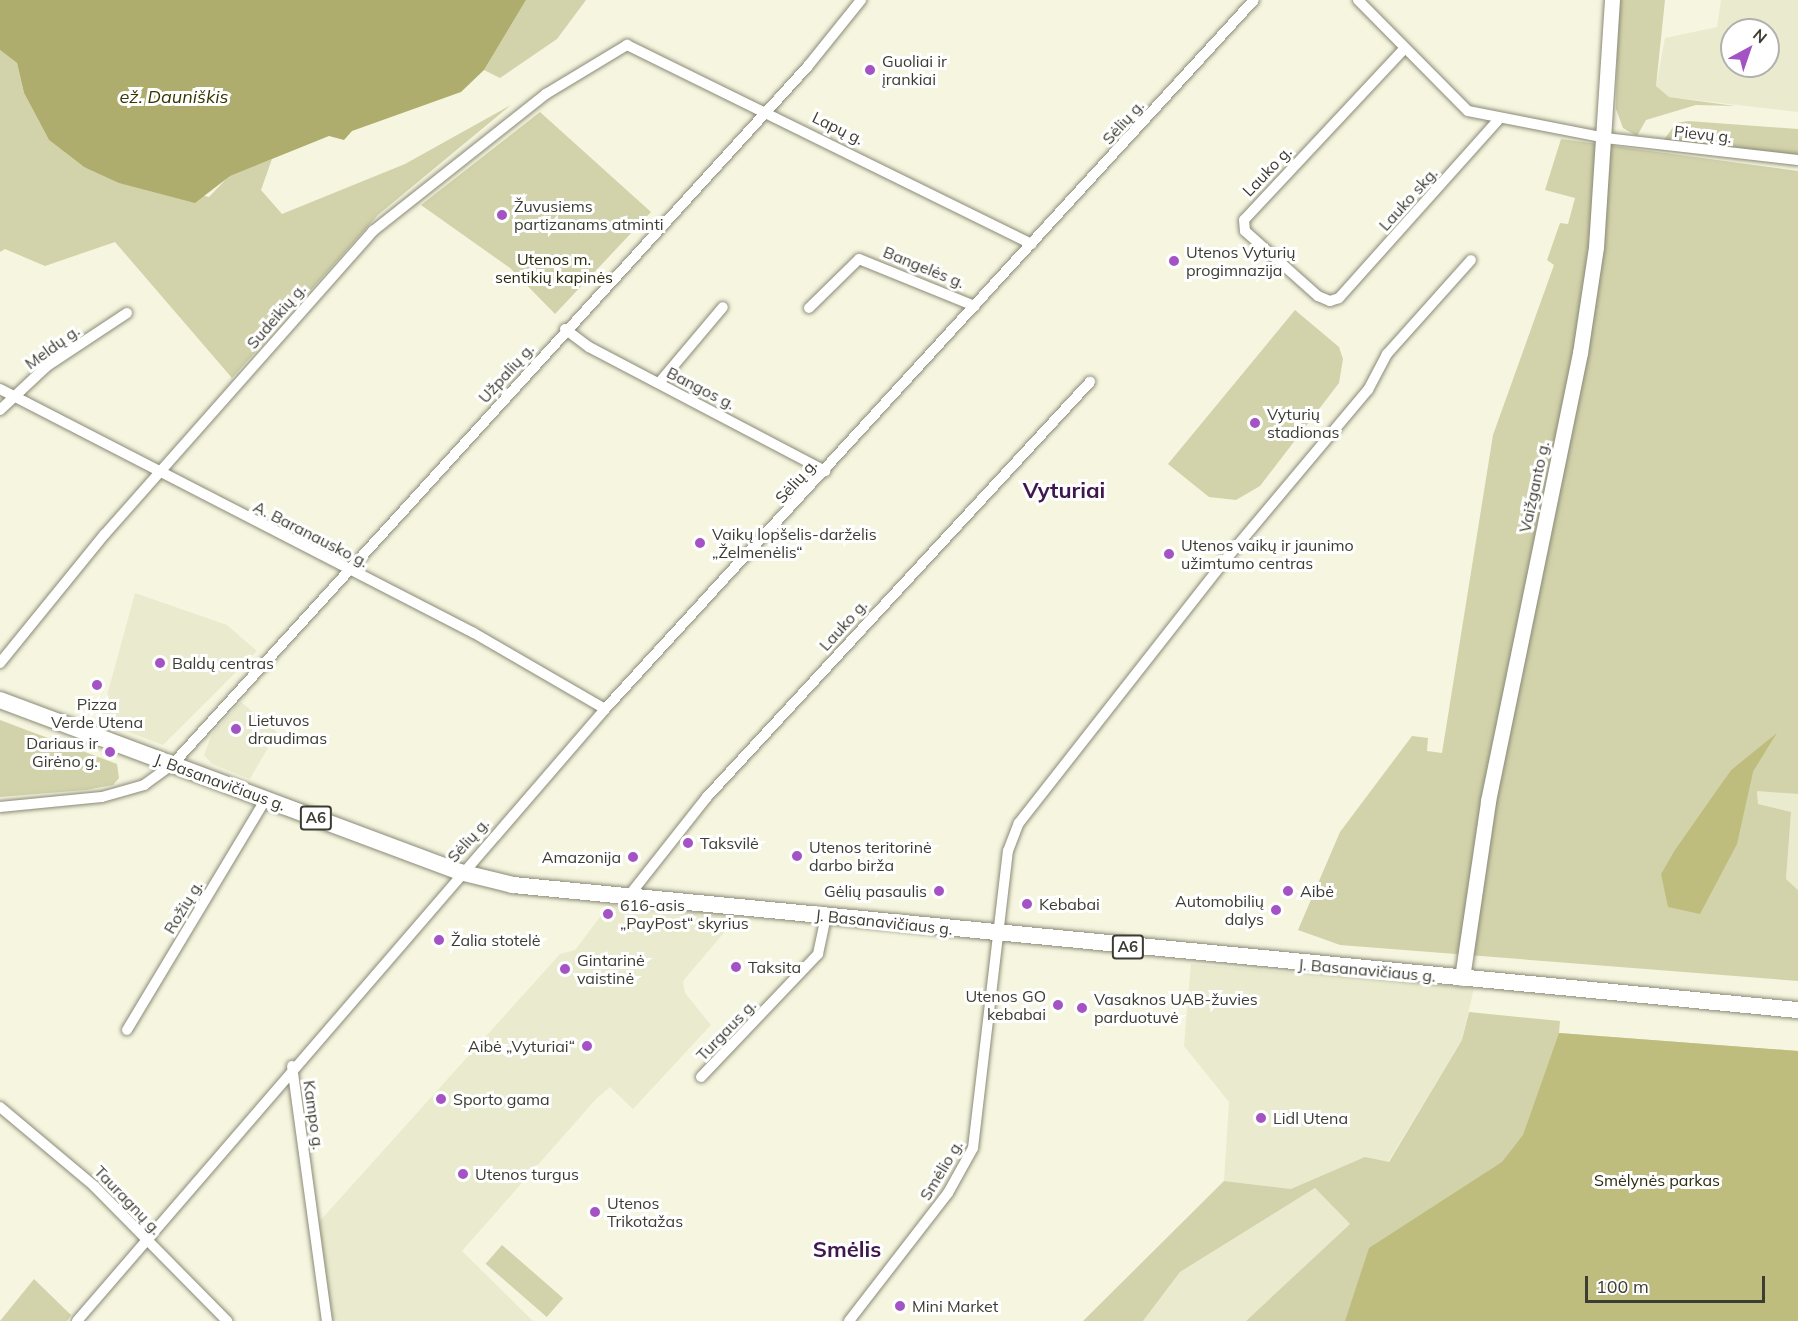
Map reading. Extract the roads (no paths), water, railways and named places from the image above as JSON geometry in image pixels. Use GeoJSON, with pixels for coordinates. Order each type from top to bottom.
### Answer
{"type":"FeatureCollection","features":[{"type":"Feature","properties":{"kind":"main road","name":"Vaižganto g."},"geometry":{"type":"LineString","coordinates":[[1462,978],[1488,801],[1580,352],[1605,138],[1612,0]]}},
{"type":"Feature","properties":{"kind":"main road","name":"J. Basanavičiaus g."},"geometry":{"type":"LineString","coordinates":[[0,700],[460,872],[513,885],[1798,1010]]}},
{"type":"Feature","properties":{"kind":"street","name":"Užpalių g."},"geometry":{"type":"LineString","coordinates":[[0,807],[102,797],[144,785],[172,765],[565,329],[767,110],[861,0]]}},
{"type":"Feature","properties":{"kind":"street","name":"Sėlių g."},"geometry":{"type":"LineString","coordinates":[[292,1066],[605,709],[1254,0]]}},
{"type":"Feature","properties":{"kind":"street","name":"Pievų g."},"geometry":{"type":"LineString","coordinates":[[1358,0],[1457,104],[1498,120],[1605,138],[1798,160]]}},
{"type":"Feature","properties":{"kind":"street","name":"Lapų g."},"geometry":{"type":"LineString","coordinates":[[627,45],[767,110],[1032,244]]}},
{"type":"Feature","properties":{"kind":"street","name":"Sudeikių g."},"geometry":{"type":"LineString","coordinates":[[0,663],[373,231],[546,94],[627,45]]}},
{"type":"Feature","properties":{"kind":"street","name":"Lauko g."},"geometry":{"type":"LineString","coordinates":[[1339,298],[1330,301],[1318,296],[1245,231],[1244,220],[1404,49]]}},
{"type":"Feature","properties":{"kind":"street","name":"Lauko skg."},"geometry":{"type":"LineString","coordinates":[[1339,298],[1498,120]]}},
{"type":"Feature","properties":{"kind":"street","name":"Bangelės g."},"geometry":{"type":"LineString","coordinates":[[809,308],[859,260],[975,306]]}},
{"type":"Feature","properties":{"kind":"street","name":"Smėlio g."},"geometry":{"type":"LineString","coordinates":[[849,1321],[948,1193],[973,1148],[1008,851],[1019,823],[1221,565],[1368,390],[1387,354],[1471,260]]}},
{"type":"Feature","properties":{"kind":"street"},"geometry":{"type":"LineString","coordinates":[[659,383],[723,307]]}},
{"type":"Feature","properties":{"kind":"street","name":"Meldų g."},"geometry":{"type":"LineString","coordinates":[[0,410],[13,396],[127,313]]}},
{"type":"Feature","properties":{"kind":"street","name":"Bangos g."},"geometry":{"type":"LineString","coordinates":[[565,329],[659,383],[825,471]]}},
{"type":"Feature","properties":{"kind":"street","name":"Lauko g."},"geometry":{"type":"LineString","coordinates":[[628,897],[707,797],[1090,382]]}},
{"type":"Feature","properties":{"kind":"street","name":"A. Baranausko g."},"geometry":{"type":"LineString","coordinates":[[0,389],[348,571],[474,633],[605,709]]}},
{"type":"Feature","properties":{"kind":"street","name":"Rožių g."},"geometry":{"type":"LineString","coordinates":[[127,1030],[266,798]]}},
{"type":"Feature","properties":{"kind":"street","name":"Turgaus g."},"geometry":{"type":"LineString","coordinates":[[701,1077],[818,954],[826,915]]}},
{"type":"Feature","properties":{"kind":"street","name":"Kampo g."},"geometry":{"type":"LineString","coordinates":[[77,1321],[292,1066]]}},
{"type":"Feature","properties":{"kind":"street","name":"Kampo g."},"geometry":{"type":"LineString","coordinates":[[292,1066],[327,1321]]}},
{"type":"Feature","properties":{"kind":"street","name":"Tauragnų g."},"geometry":{"type":"LineString","coordinates":[[0,1107],[68,1161],[227,1321]]}},
{"type":"Feature","properties":{"kind":"water","name":"ež. Dauniškis"},"geometry":{"type":"Polygon","coordinates":[[[0,0],[526,0],[484,70],[461,92],[352,131],[344,140],[329,136],[230,176],[195,203],[119,183],[84,167],[49,140],[24,93],[17,63],[0,50],[0,0]]]}},
{"type":"Feature","properties":{"kind":"place","name":"Guoliai ir įrankiai"},"geometry":{"type":"Point","coordinates":[870,70]}},
{"type":"Feature","properties":{"kind":"place","name":"Žuvusiems partizanams atminti"},"geometry":{"type":"Point","coordinates":[502,215]}},
{"type":"Feature","properties":{"kind":"place","name":"Utenos Vyturių progimnazija"},"geometry":{"type":"Point","coordinates":[1174,261]}},
{"type":"Feature","properties":{"kind":"place","name":"Vyturių stadionas"},"geometry":{"type":"Point","coordinates":[1255,423]}},
{"type":"Feature","properties":{"kind":"place","name":"Vaikų lopšelis-darželis „Želmenėlis“"},"geometry":{"type":"Point","coordinates":[700,543]}},
{"type":"Feature","properties":{"kind":"place","name":"Utenos vaikų ir jaunimo užimtumo centras"},"geometry":{"type":"Point","coordinates":[1169,554]}},
{"type":"Feature","properties":{"kind":"place","name":"Baldų centras"},"geometry":{"type":"Point","coordinates":[160,663]}},
{"type":"Feature","properties":{"kind":"place","name":"Pizza Verde Utena"},"geometry":{"type":"Point","coordinates":[97,685]}},
{"type":"Feature","properties":{"kind":"place","name":"Lietuvos draudimas"},"geometry":{"type":"Point","coordinates":[236,729]}},
{"type":"Feature","properties":{"kind":"place","name":"Dariaus ir Girėno g."},"geometry":{"type":"Point","coordinates":[110,752]}},
{"type":"Feature","properties":{"kind":"place","name":"Taksvilė"},"geometry":{"type":"Point","coordinates":[688,843]}},
{"type":"Feature","properties":{"kind":"place","name":"Utenos teritorinė darbo birža"},"geometry":{"type":"Point","coordinates":[797,856]}},
{"type":"Feature","properties":{"kind":"place","name":"Amazonija"},"geometry":{"type":"Point","coordinates":[633,857]}},
{"type":"Feature","properties":{"kind":"place","name":"Gėlių pasaulis"},"geometry":{"type":"Point","coordinates":[939,891]}},
{"type":"Feature","properties":{"kind":"place","name":"Aibė"},"geometry":{"type":"Point","coordinates":[1288,891]}},
{"type":"Feature","properties":{"kind":"place","name":"Kebabai"},"geometry":{"type":"Point","coordinates":[1027,904]}},
{"type":"Feature","properties":{"kind":"place","name":"Automobilių dalys"},"geometry":{"type":"Point","coordinates":[1276,910]}},
{"type":"Feature","properties":{"kind":"place","name":"616-asis „PayPost“ skyrius"},"geometry":{"type":"Point","coordinates":[608,914]}},
{"type":"Feature","properties":{"kind":"place","name":"Žalia stotelė"},"geometry":{"type":"Point","coordinates":[439,940]}},
{"type":"Feature","properties":{"kind":"place","name":"Taksita"},"geometry":{"type":"Point","coordinates":[736,967]}},
{"type":"Feature","properties":{"kind":"place","name":"Gintarinė vaistinė"},"geometry":{"type":"Point","coordinates":[565,969]}},
{"type":"Feature","properties":{"kind":"place","name":"Utenos GO kebabai"},"geometry":{"type":"Point","coordinates":[1058,1005]}},
{"type":"Feature","properties":{"kind":"place","name":"Vasaknos UAB-žuvies parduotuvė"},"geometry":{"type":"Point","coordinates":[1082,1008]}},
{"type":"Feature","properties":{"kind":"place","name":"Aibė „Vyturiai“"},"geometry":{"type":"Point","coordinates":[587,1046]}},
{"type":"Feature","properties":{"kind":"place","name":"Sporto gama"},"geometry":{"type":"Point","coordinates":[441,1099]}},
{"type":"Feature","properties":{"kind":"place","name":"Lidl Utena"},"geometry":{"type":"Point","coordinates":[1261,1118]}},
{"type":"Feature","properties":{"kind":"place","name":"Utenos turgus"},"geometry":{"type":"Point","coordinates":[463,1174]}},
{"type":"Feature","properties":{"kind":"place","name":"Utenos Trikotažas"},"geometry":{"type":"Point","coordinates":[595,1212]}},
{"type":"Feature","properties":{"kind":"place","name":"Mini Market"},"geometry":{"type":"Point","coordinates":[900,1306]}},
{"type":"Feature","properties":{"kind":"district","name":"Vyturiai"},"geometry":{"type":"Point","coordinates":[1064,491]}},
{"type":"Feature","properties":{"kind":"district","name":"Smėlis"},"geometry":{"type":"Point","coordinates":[847,1250]}},
{"type":"Feature","properties":{"kind":"park label","name":"Utenos m. sentikių kapinės"},"geometry":{"type":"Point","coordinates":[554,268]}},
{"type":"Feature","properties":{"kind":"park label","name":"Smėlynės parkas"},"geometry":{"type":"Point","coordinates":[1657,1180]}}]}
